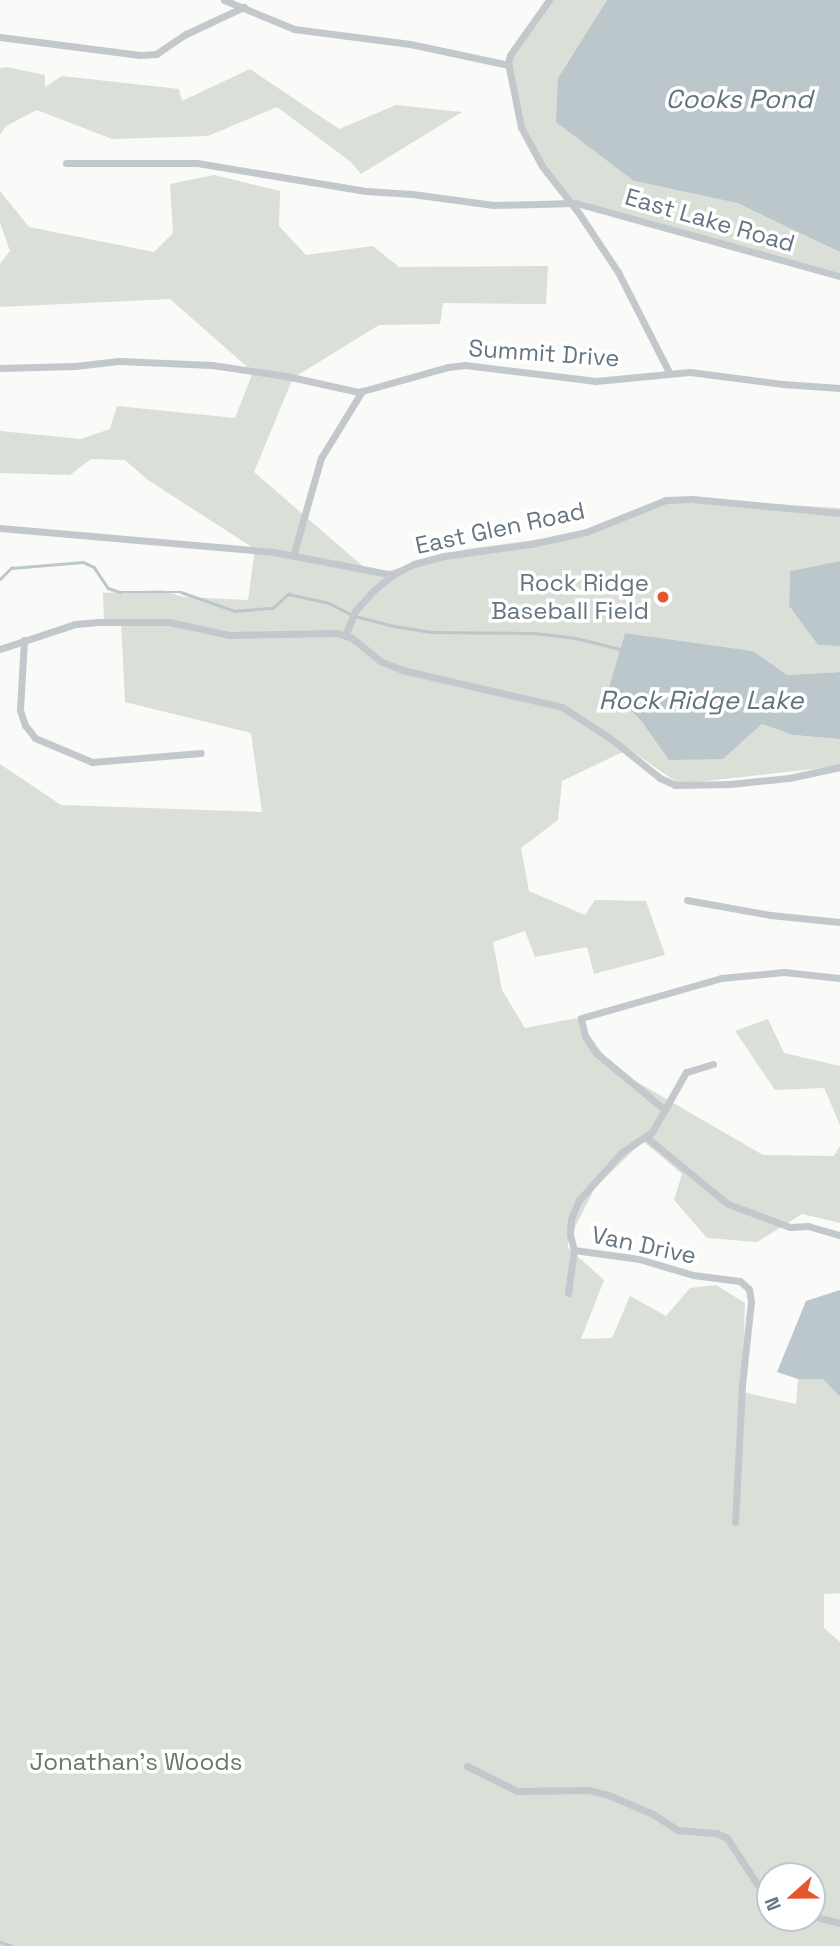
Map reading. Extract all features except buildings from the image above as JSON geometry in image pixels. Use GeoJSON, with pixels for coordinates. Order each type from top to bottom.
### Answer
{"type":"FeatureCollection","features":[{"type":"Feature","properties":{"kind":"street"},"geometry":{"type":"LineString","coordinates":[[223,0],[297,30],[410,44],[509,65]]}},
{"type":"Feature","properties":{"kind":"street"},"geometry":{"type":"LineString","coordinates":[[549,0],[515,46],[509,65],[521,127],[542,166],[618,272],[670,374]]}},
{"type":"Feature","properties":{"kind":"street"},"geometry":{"type":"LineString","coordinates":[[0,37],[140,55],[156,54],[186,34],[244,7]]}},
{"type":"Feature","properties":{"kind":"street","name":"East Lake Road"},"geometry":{"type":"LineString","coordinates":[[66,163],[197,163],[366,191],[493,205],[570,203],[597,208],[840,276]]}},
{"type":"Feature","properties":{"kind":"street","name":"Summit Drive"},"geometry":{"type":"LineString","coordinates":[[0,368],[111,362],[212,365],[362,391],[448,367],[465,365],[596,381],[690,372],[840,388]]}},
{"type":"Feature","properties":{"kind":"street"},"geometry":{"type":"LineString","coordinates":[[293,556],[321,458],[362,391]]}},
{"type":"Feature","properties":{"kind":"street","name":"East Glen Road"},"geometry":{"type":"LineString","coordinates":[[0,528],[53,535],[235,548],[393,575],[444,556],[531,544],[586,532],[666,500],[692,499],[840,513]]}},
{"type":"Feature","properties":{"kind":"street"},"geometry":{"type":"LineString","coordinates":[[345,636],[355,611],[393,575]]}},
{"type":"Feature","properties":{"kind":"street"},"geometry":{"type":"LineString","coordinates":[[0,649],[75,624],[136,620],[169,622],[229,635],[337,633],[380,661],[402,670],[562,707],[610,737],[660,778],[675,785],[730,784],[789,778],[840,767]]}},
{"type":"Feature","properties":{"kind":"street"},"geometry":{"type":"LineString","coordinates":[[24,639],[20,710],[25,726],[35,738],[92,762],[201,753]]}},
{"type":"Feature","properties":{"kind":"street"},"geometry":{"type":"LineString","coordinates":[[687,900],[770,915],[840,922]]}},
{"type":"Feature","properties":{"kind":"street"},"geometry":{"type":"LineString","coordinates":[[665,1110],[596,1053],[585,1036],[581,1018],[732,976],[784,972],[840,978]]}},
{"type":"Feature","properties":{"kind":"street","name":"Van Drive"},"geometry":{"type":"LineString","coordinates":[[713,1064],[686,1072],[646,1137],[621,1153],[579,1200],[570,1227],[574,1250],[639,1259],[693,1275],[743,1283],[749,1289],[751,1301],[742,1385],[735,1522]]}},
{"type":"Feature","properties":{"kind":"street"},"geometry":{"type":"LineString","coordinates":[[646,1137],[728,1204],[790,1227],[808,1226],[840,1235]]}},
{"type":"Feature","properties":{"kind":"street"},"geometry":{"type":"LineString","coordinates":[[568,1293],[574,1250]]}},
{"type":"Feature","properties":{"kind":"street"},"geometry":{"type":"LineString","coordinates":[[467,1766],[517,1791],[588,1790],[607,1794],[653,1814],[677,1830],[716,1833],[727,1838],[756,1883]]}},
{"type":"Feature","properties":{"kind":"green space"},"geometry":{"type":"Polygon","coordinates":[[[552,0],[607,0],[558,78],[634,181],[737,203],[840,252],[840,273],[567,198],[521,131],[509,59],[552,0]]]}},
{"type":"Feature","properties":{"kind":"green space"},"geometry":{"type":"Polygon","coordinates":[[[0,68],[45,75],[45,87],[62,76],[179,89],[182,101],[250,69],[339,129],[396,105],[462,112],[361,174],[351,162],[277,107],[208,136],[112,139],[37,110],[6,126],[0,135],[0,68]]]}},
{"type":"Feature","properties":{"kind":"green space","name":"Jonathan's Woods"},"geometry":{"type":"Polygon","coordinates":[[[214,175],[280,191],[279,226],[306,255],[373,246],[399,267],[548,266],[546,304],[443,303],[440,324],[379,325],[293,378],[254,472],[373,575],[467,549],[572,535],[667,498],[840,508],[840,561],[790,571],[789,606],[818,645],[840,646],[840,672],[787,675],[753,651],[625,633],[609,687],[642,722],[669,759],[723,759],[762,724],[793,735],[840,739],[840,766],[679,784],[629,749],[562,781],[558,820],[521,848],[529,891],[585,915],[595,900],[646,901],[665,955],[594,974],[587,947],[535,957],[525,931],[493,942],[502,990],[525,1028],[577,1018],[613,1068],[763,1155],[834,1156],[840,1146],[840,1223],[802,1214],[757,1242],[707,1238],[674,1200],[682,1174],[643,1141],[595,1188],[568,1241],[568,1248],[604,1280],[581,1339],[612,1338],[630,1296],[666,1316],[690,1288],[716,1285],[745,1303],[742,1392],[796,1404],[798,1379],[823,1379],[840,1397],[840,1593],[824,1594],[824,1628],[840,1642],[840,1946],[0,1946],[0,764],[61,805],[262,812],[251,733],[125,702],[121,621],[104,620],[103,593],[162,590],[183,597],[248,600],[255,549],[148,480],[125,460],[91,459],[70,475],[0,473],[0,431],[81,439],[110,429],[117,406],[235,418],[253,372],[170,299],[0,307],[0,264],[10,251],[0,223],[0,191],[29,227],[154,252],[173,233],[170,184],[214,175]]]}},
{"type":"Feature","properties":{"kind":"green space"},"geometry":{"type":"Polygon","coordinates":[[[768,1019],[784,1053],[840,1066],[840,1125],[824,1088],[775,1090],[735,1031],[768,1019]]]}},
{"type":"Feature","properties":{"kind":"water","name":"Cooks Pond"},"geometry":{"type":"Polygon","coordinates":[[[607,0],[840,0],[840,252],[737,203],[634,181],[556,122],[558,78],[607,0]]]}},
{"type":"Feature","properties":{"kind":"water","name":"Rock Ridge Lake"},"geometry":{"type":"Polygon","coordinates":[[[840,561],[840,646],[818,645],[789,606],[790,571],[840,561]]]}},
{"type":"Feature","properties":{"kind":"water","name":"Rock Ridge Lake"},"geometry":{"type":"Polygon","coordinates":[[[625,633],[753,651],[787,675],[840,672],[840,739],[793,735],[762,724],[723,759],[669,760],[642,722],[609,687],[625,633]]]}},
{"type":"Feature","properties":{"kind":"water"},"geometry":{"type":"Polygon","coordinates":[[[840,1290],[840,1397],[823,1379],[798,1379],[777,1372],[806,1301],[840,1290]]]}},
{"type":"Feature","properties":{"kind":"waterway"},"geometry":{"type":"LineString","coordinates":[[0,579],[11,568],[83,562],[94,567],[108,588],[120,592],[181,592],[235,611],[273,608],[288,594],[327,602],[355,616],[430,632],[534,633],[576,638],[620,649]]}},
{"type":"Feature","properties":{"kind":"waterway"},"geometry":{"type":"LineString","coordinates":[[0,1942],[12,1946]]}},
{"type":"Feature","properties":{"kind":"place","name":"Rock Ridge Baseball Field"},"geometry":{"type":"Point","coordinates":[663,597]}}]}
